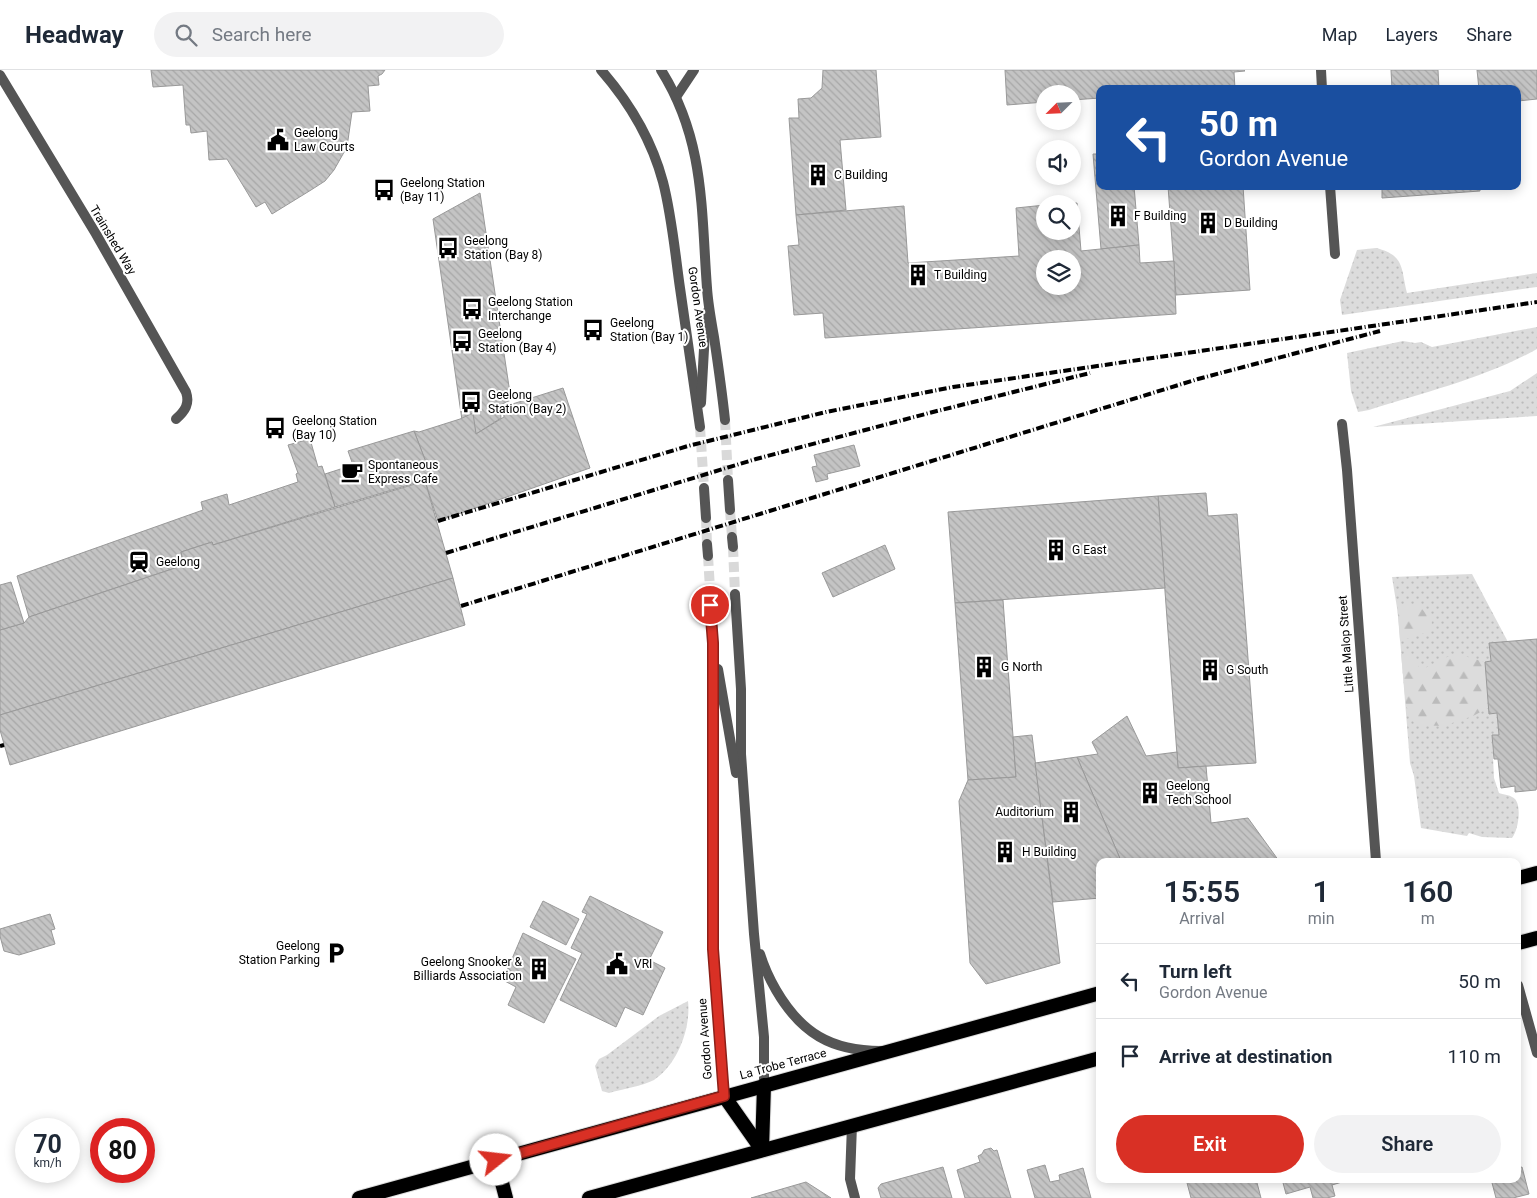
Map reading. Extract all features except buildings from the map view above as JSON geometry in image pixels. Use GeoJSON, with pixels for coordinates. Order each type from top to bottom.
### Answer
{"type":"FeatureCollection","features":[{"type":"Feature","properties":{"kind":"highway"},"geometry":{"type":"LineString","coordinates":[[1521,877],[1537,873]]}},
{"type":"Feature","properties":{"kind":"highway"},"geometry":{"type":"LineString","coordinates":[[1521,942],[1537,938]]}},
{"type":"Feature","properties":{"kind":"highway","name":"La Trobe Terrace"},"geometry":{"type":"LineString","coordinates":[[359,1198],[1096,994]]}},
{"type":"Feature","properties":{"kind":"highway"},"geometry":{"type":"LineString","coordinates":[[589,1198],[1096,1059]]}},
{"type":"Feature","properties":{"kind":"highway","name":"Gordon Avenue"},"geometry":{"type":"LineString","coordinates":[[762,1150],[764,1085]]}},
{"type":"Feature","properties":{"kind":"highway"},"geometry":{"type":"LineString","coordinates":[[724,1096],[762,1150]]}},
{"type":"Feature","properties":{"kind":"highway"},"geometry":{"type":"LineString","coordinates":[[496,1160],[506,1198]]}},
{"type":"Feature","properties":{"kind":"street","name":"Gordon Avenue"},"geometry":{"type":"LineString","coordinates":[[601,70],[621,94],[636,119],[651,148],[663,182],[671,223],[700,428],[707,289]]}},
{"type":"Feature","properties":{"kind":"street","name":"Gordon Avenue"},"geometry":{"type":"LineString","coordinates":[[661,70],[676,97],[690,132],[700,178],[707,289],[725,420]]}},
{"type":"Feature","properties":{"kind":"street"},"geometry":{"type":"LineString","coordinates":[[676,97],[694,70]]}},
{"type":"Feature","properties":{"kind":"street"},"geometry":{"type":"LineString","coordinates":[[1321,70],[1322,85]]}},
{"type":"Feature","properties":{"kind":"street","name":"Trainshed Way"},"geometry":{"type":"LineString","coordinates":[[0,74],[96,234],[186,392],[189,400],[186,408],[176,419]]}},
{"type":"Feature","properties":{"kind":"street"},"geometry":{"type":"LineString","coordinates":[[1330,190],[1335,254]]}},
{"type":"Feature","properties":{"kind":"street","name":"Little Malop Street"},"geometry":{"type":"LineString","coordinates":[[1342,424],[1376,858]]}},
{"type":"Feature","properties":{"kind":"street"},"geometry":{"type":"LineString","coordinates":[[728,480],[730,510]]}},
{"type":"Feature","properties":{"kind":"street"},"geometry":{"type":"LineString","coordinates":[[704,488],[706,518]]}},
{"type":"Feature","properties":{"kind":"street"},"geometry":{"type":"LineString","coordinates":[[707,544],[708,556]]}},
{"type":"Feature","properties":{"kind":"street","name":"Gordon Avenue"},"geometry":{"type":"LineString","coordinates":[[735,594],[741,689],[741,754],[754,934],[764,1037],[764,1085]]}},
{"type":"Feature","properties":{"kind":"street","name":"Gordon Avenue"},"geometry":{"type":"LineString","coordinates":[[710,605],[713,643],[713,949],[724,1096]]}},
{"type":"Feature","properties":{"kind":"street","name":"Gordon Avenue"},"geometry":{"type":"LineString","coordinates":[[713,643],[745,821]]}},
{"type":"Feature","properties":{"kind":"street"},"geometry":{"type":"LineString","coordinates":[[754,934],[768,977],[792,1015],[806,1028],[822,1039],[846,1048],[887,1051]]}},
{"type":"Feature","properties":{"kind":"street"},"geometry":{"type":"LineString","coordinates":[[1521,996],[1537,1053]]}},
{"type":"Feature","properties":{"kind":"street"},"geometry":{"type":"LineString","coordinates":[[852,1125],[850,1180],[855,1198]]}},
{"type":"Feature","properties":{"kind":"green space"},"geometry":{"type":"Polygon","coordinates":[[[1376,248],[1385,251],[1397,259],[1402,270],[1407,293],[1537,273],[1537,287],[1342,315],[1340,300],[1357,250],[1376,248]]]}},
{"type":"Feature","properties":{"kind":"green space"},"geometry":{"type":"Polygon","coordinates":[[[1537,327],[1537,349],[1517,359],[1455,384],[1358,412],[1351,391],[1347,353],[1403,341],[1421,342],[1432,347],[1537,327]]]}},
{"type":"Feature","properties":{"kind":"green space"},"geometry":{"type":"Polygon","coordinates":[[[1537,373],[1537,416],[1373,427],[1510,391],[1537,373]]]}},
{"type":"Feature","properties":{"kind":"green space"},"geometry":{"type":"Polygon","coordinates":[[[1472,574],[1508,642],[1489,643],[1491,661],[1485,662],[1489,714],[1497,713],[1499,735],[1492,736],[1494,778],[1499,793],[1515,799],[1519,813],[1512,838],[1482,837],[1469,833],[1467,836],[1421,828],[1414,776],[1410,763],[1398,614],[1392,577],[1472,574]]]}},
{"type":"Feature","properties":{"kind":"green space"},"geometry":{"type":"Polygon","coordinates":[[[1397,604],[1418,605],[1432,619],[1431,631],[1400,641],[1397,604]]]}},
{"type":"Feature","properties":{"kind":"green space"},"geometry":{"type":"Polygon","coordinates":[[[1401,654],[1410,654],[1421,670],[1447,657],[1461,655],[1485,662],[1488,708],[1473,716],[1443,726],[1415,725],[1406,706],[1401,654]]]}},
{"type":"Feature","properties":{"kind":"green space"},"geometry":{"type":"Polygon","coordinates":[[[688,1001],[685,1034],[670,1065],[654,1080],[644,1084],[609,1093],[602,1091],[595,1066],[599,1059],[659,1016],[688,1001]]]}},
{"type":"Feature","properties":{"kind":"tunnel"},"geometry":{"type":"LineString","coordinates":[[725,420],[728,480]]}},
{"type":"Feature","properties":{"kind":"tunnel"},"geometry":{"type":"LineString","coordinates":[[700,427],[704,488]]}},
{"type":"Feature","properties":{"kind":"tunnel"},"geometry":{"type":"LineString","coordinates":[[730,510],[732,537]]}},
{"type":"Feature","properties":{"kind":"tunnel"},"geometry":{"type":"LineString","coordinates":[[706,518],[707,544]]}},
{"type":"Feature","properties":{"kind":"tunnel"},"geometry":{"type":"LineString","coordinates":[[733,547],[735,594]]}},
{"type":"Feature","properties":{"kind":"tunnel"},"geometry":{"type":"LineString","coordinates":[[708,556],[711,605]]}},
{"type":"Feature","properties":{"kind":"railway"},"geometry":{"type":"LineString","coordinates":[[438,521],[688,446],[826,412],[953,387],[1537,302]]}},
{"type":"Feature","properties":{"kind":"railway"},"geometry":{"type":"LineString","coordinates":[[461,606],[1198,379],[1380,331]]}},
{"type":"Feature","properties":{"kind":"railway"},"geometry":{"type":"LineString","coordinates":[[446,553],[756,459],[1090,373]]}},
{"type":"Feature","properties":{"kind":"railway"},"geometry":{"type":"LineString","coordinates":[[0,746],[4,745]]}},
{"type":"Feature","properties":{"kind":"place","name":"Geelong Law Courts"},"geometry":{"type":"Point","coordinates":[278,140]}},
{"type":"Feature","properties":{"kind":"place","name":"C Building"},"geometry":{"type":"Point","coordinates":[818,175]}},
{"type":"Feature","properties":{"kind":"place","name":"Geelong Station (Bay 11)"},"geometry":{"type":"Point","coordinates":[384,190]}},
{"type":"Feature","properties":{"kind":"place","name":"F Building"},"geometry":{"type":"Point","coordinates":[1118,216]}},
{"type":"Feature","properties":{"kind":"place","name":"D Building"},"geometry":{"type":"Point","coordinates":[1208,223]}},
{"type":"Feature","properties":{"kind":"place","name":"Geelong Station (Bay 8)"},"geometry":{"type":"Point","coordinates":[448,248]}},
{"type":"Feature","properties":{"kind":"place","name":"T Building"},"geometry":{"type":"Point","coordinates":[918,275]}},
{"type":"Feature","properties":{"kind":"place","name":"Geelong Station Interchange"},"geometry":{"type":"Point","coordinates":[472,309]}},
{"type":"Feature","properties":{"kind":"place","name":"Geelong Station (Bay 1)"},"geometry":{"type":"Point","coordinates":[593,330]}},
{"type":"Feature","properties":{"kind":"place","name":"Geelong Station (Bay 4)"},"geometry":{"type":"Point","coordinates":[462,341]}},
{"type":"Feature","properties":{"kind":"place","name":"Geelong Station (Bay 2)"},"geometry":{"type":"Point","coordinates":[471,402]}},
{"type":"Feature","properties":{"kind":"place","name":"Geelong Station (Bay 10)"},"geometry":{"type":"Point","coordinates":[275,428]}},
{"type":"Feature","properties":{"kind":"place","name":"Spontaneous Express Cafe"},"geometry":{"type":"Point","coordinates":[352,472]}},
{"type":"Feature","properties":{"kind":"place","name":"G East"},"geometry":{"type":"Point","coordinates":[1056,550]}},
{"type":"Feature","properties":{"kind":"place","name":"Geelong"},"geometry":{"type":"Point","coordinates":[139,562]}},
{"type":"Feature","properties":{"kind":"place","name":"G North"},"geometry":{"type":"Point","coordinates":[984,667]}},
{"type":"Feature","properties":{"kind":"place","name":"G South"},"geometry":{"type":"Point","coordinates":[1210,670]}},
{"type":"Feature","properties":{"kind":"place","name":"Geelong Tech School"},"geometry":{"type":"Point","coordinates":[1150,793]}},
{"type":"Feature","properties":{"kind":"place","name":"Auditorium"},"geometry":{"type":"Point","coordinates":[1071,812]}},
{"type":"Feature","properties":{"kind":"place","name":"H Building"},"geometry":{"type":"Point","coordinates":[1005,852]}},
{"type":"Feature","properties":{"kind":"place","name":"Geelong Station Parking"},"geometry":{"type":"Point","coordinates":[336,953]}},
{"type":"Feature","properties":{"kind":"place","name":"VRI"},"geometry":{"type":"Point","coordinates":[617,964]}},
{"type":"Feature","properties":{"kind":"place","name":"Geelong Snooker & Billiards Association"},"geometry":{"type":"Point","coordinates":[539,969]}},
{"type":"Feature","properties":{"kind":"route"},"geometry":{"type":"LineString","coordinates":[[496,1160],[724,1096],[713,949],[713,643],[710,605]]}}]}
